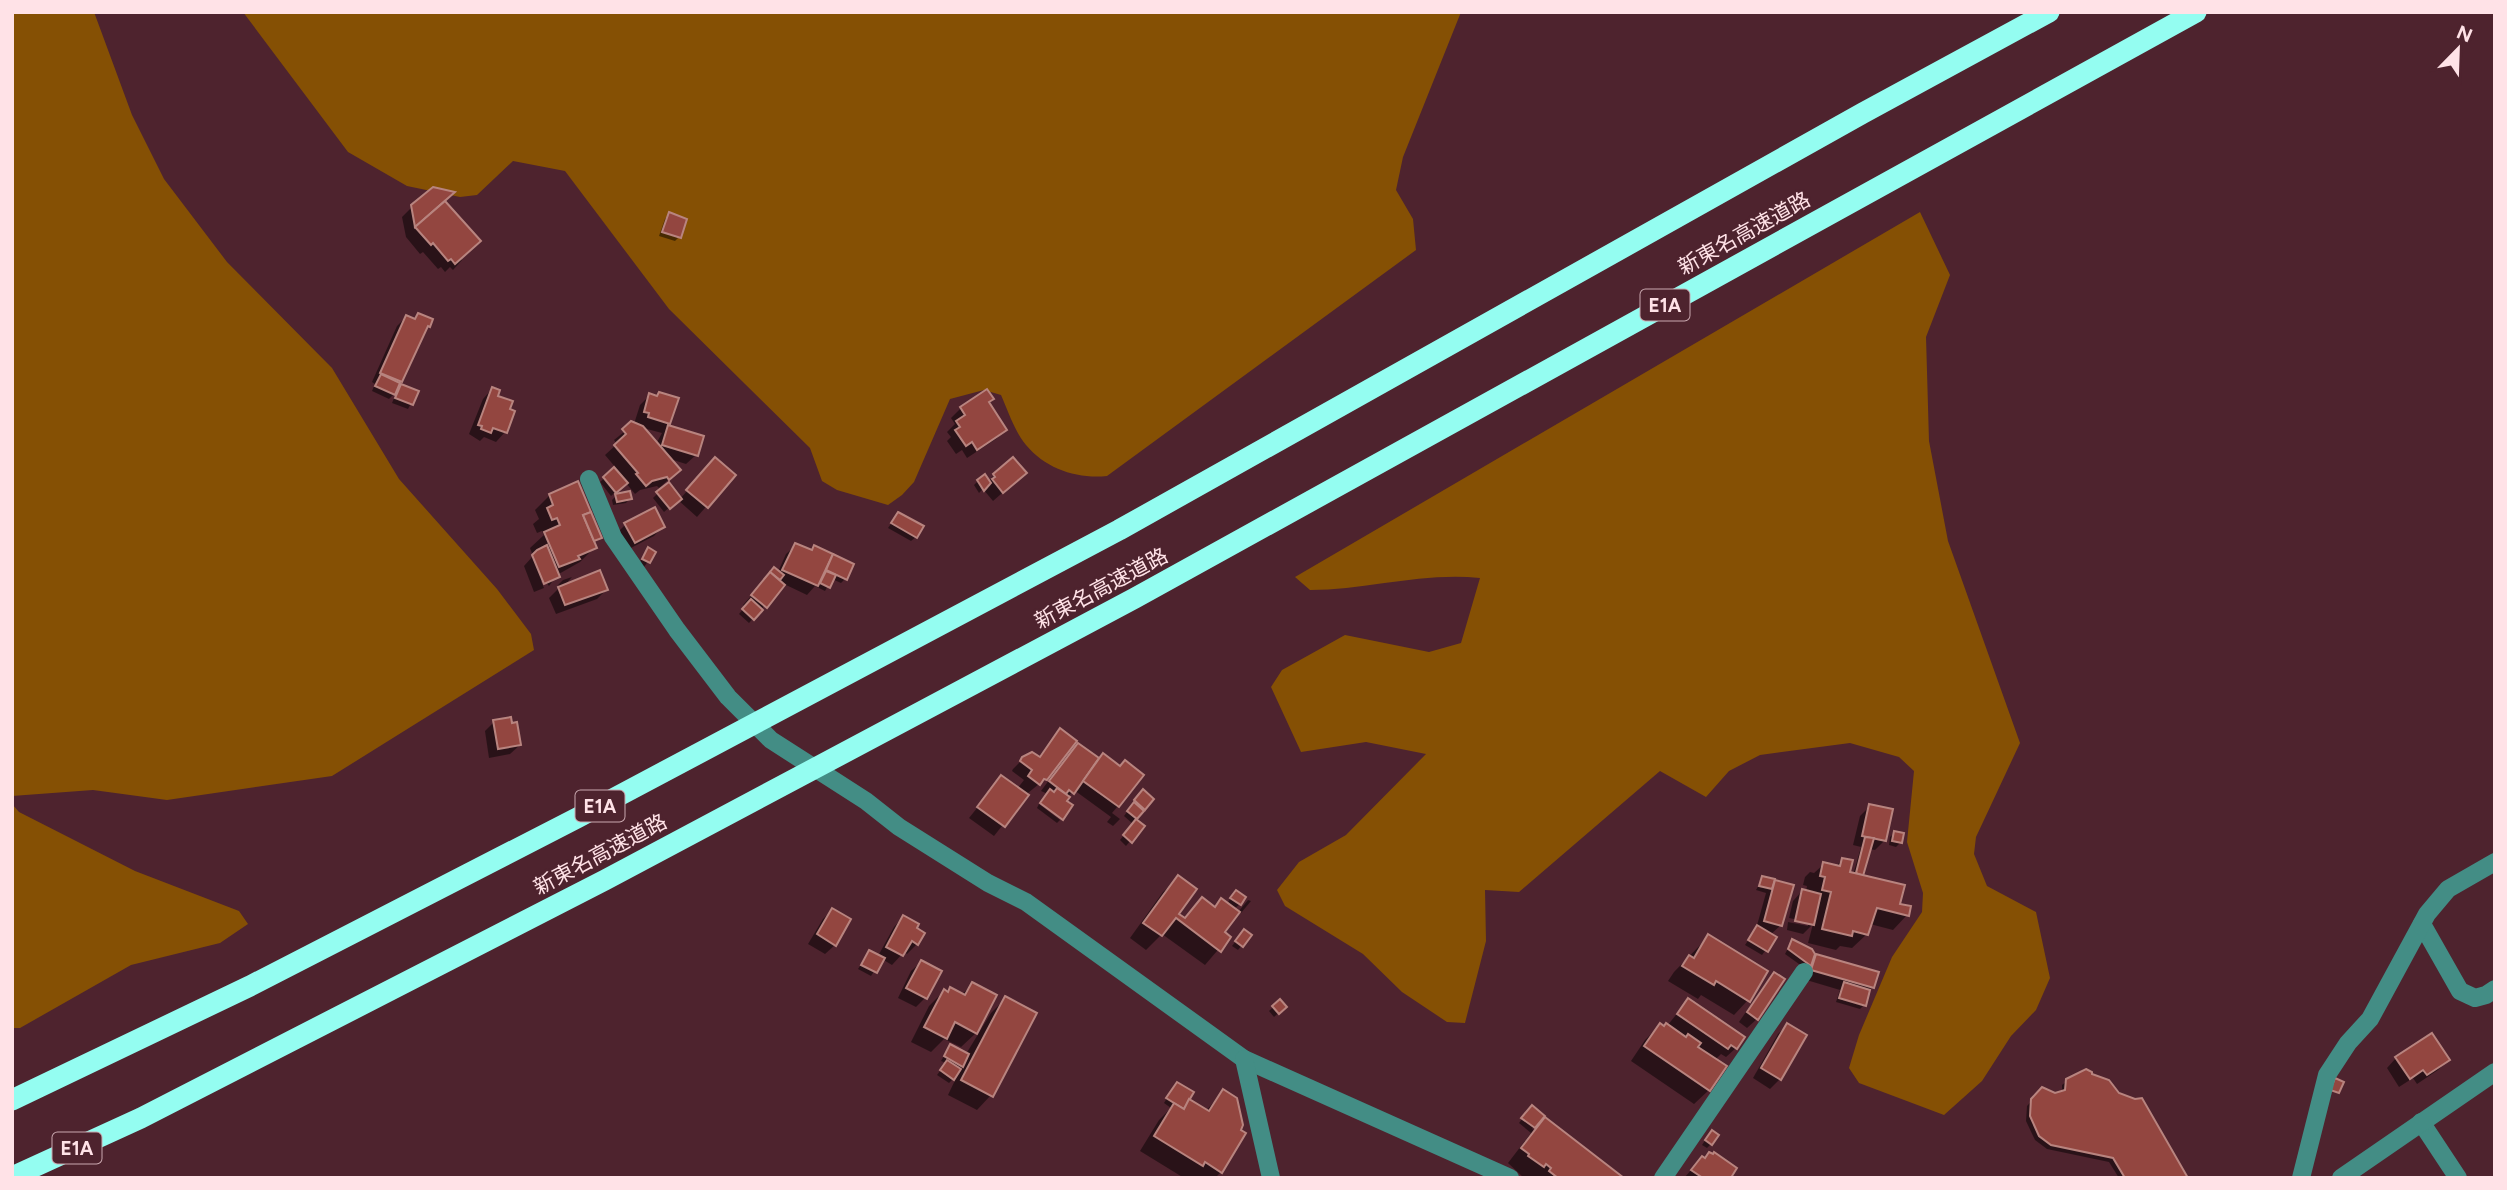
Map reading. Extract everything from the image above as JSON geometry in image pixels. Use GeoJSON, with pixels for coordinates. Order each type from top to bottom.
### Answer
{"type":"FeatureCollection","features":[{"type":"Feature","properties":{"kind":"highway","name":"新東名高速道路"},"geometry":{"type":"LineString","coordinates":[[12,1100],[262,980],[565,824],[1119,530],[1863,113],[2049,12]]}},
{"type":"Feature","properties":{"kind":"highway","name":"新東名高速道路"},"geometry":{"type":"LineString","coordinates":[[12,1177],[141,1118],[605,880],[1135,598],[2196,12]]}},
{"type":"Feature","properties":{"kind":"street"},"geometry":{"type":"LineString","coordinates":[[589,479],[613,537],[677,630],[728,697],[772,740],[866,801],[899,827],[988,883],[1026,902],[1244,1059],[1510,1178]]}},
{"type":"Feature","properties":{"kind":"street"},"geometry":{"type":"LineString","coordinates":[[2301,1178],[2328,1074],[2348,1043],[2370,1019],[2427,914],[2448,889],[2495,862]]}},
{"type":"Feature","properties":{"kind":"street"},"geometry":{"type":"LineString","coordinates":[[2422,924],[2460,991],[2475,998],[2495,989]]}},
{"type":"Feature","properties":{"kind":"street"},"geometry":{"type":"LineString","coordinates":[[1663,1178],[1804,972]]}},
{"type":"Feature","properties":{"kind":"street"},"geometry":{"type":"LineString","coordinates":[[1244,1059],[1271,1178]]}},
{"type":"Feature","properties":{"kind":"street"},"geometry":{"type":"LineString","coordinates":[[2341,1178],[2495,1072]]}},
{"type":"Feature","properties":{"kind":"street"},"geometry":{"type":"LineString","coordinates":[[2421,1122],[2458,1178]]}},
{"type":"Feature","properties":{"kind":"shaded area"},"geometry":{"type":"Polygon","coordinates":[[[12,12],[94,12],[132,115],[164,179],[227,262],[332,368],[399,479],[497,589],[531,634],[534,650],[332,776],[167,800],[93,790],[12,796],[12,12]]]}},
{"type":"Feature","properties":{"kind":"shaded area"},"geometry":{"type":"Polygon","coordinates":[[[243,12],[1461,12],[1403,157],[1396,190],[1413,219],[1416,250],[1107,476],[1073,474],[1043,460],[1022,440],[1001,395],[984,390],[950,399],[914,482],[888,505],[837,490],[822,481],[810,448],[669,309],[565,171],[513,161],[477,195],[460,197],[407,186],[348,152],[243,12]]]}},
{"type":"Feature","properties":{"kind":"shaded area"},"geometry":{"type":"Polygon","coordinates":[[[1920,212],[1950,275],[1926,337],[1929,441],[1948,541],[2020,743],[1976,837],[1974,854],[1987,886],[2036,912],[2050,978],[2036,1010],[2011,1036],[1982,1081],[1944,1115],[1859,1083],[1849,1068],[1859,1035],[1892,957],[1922,912],[1923,893],[1907,842],[1914,771],[1899,757],[1850,743],[1760,755],[1729,771],[1706,797],[1660,771],[1519,892],[1485,890],[1486,941],[1465,1023],[1447,1022],[1402,992],[1363,954],[1285,906],[1277,890],[1299,862],[1346,835],[1426,754],[1366,742],[1301,752],[1271,687],[1282,670],[1345,635],[1429,652],[1461,643],[1480,578],[1437,577],[1310,590],[1295,577],[1920,212]]]}},
{"type":"Feature","properties":{"kind":"shaded area"},"geometry":{"type":"Polygon","coordinates":[[[12,804],[19,812],[135,871],[239,911],[248,924],[220,943],[131,965],[20,1028],[12,1028],[12,804]]]}},
{"type":"Feature","properties":{"kind":"building"},"geometry":{"type":"Polygon","coordinates":[[[433,187],[455,192],[415,227],[411,205],[433,187]]]}},
{"type":"Feature","properties":{"kind":"building"},"geometry":{"type":"Polygon","coordinates":[[[445,201],[481,241],[455,264],[451,259],[448,261],[415,227],[445,201]]]}},
{"type":"Feature","properties":{"kind":"building"},"geometry":{"type":"Polygon","coordinates":[[[669,212],[687,219],[681,238],[662,232],[669,212]]]}},
{"type":"Feature","properties":{"kind":"building"},"geometry":{"type":"Polygon","coordinates":[[[418,313],[433,319],[402,382],[380,373],[406,315],[415,319],[418,313]]]}},
{"type":"Feature","properties":{"kind":"building"},"geometry":{"type":"Polygon","coordinates":[[[381,374],[400,383],[395,395],[375,386],[381,374]]]}},
{"type":"Feature","properties":{"kind":"building"},"geometry":{"type":"Polygon","coordinates":[[[401,384],[419,391],[413,405],[395,398],[401,384]]]}},
{"type":"Feature","properties":{"kind":"building"},"geometry":{"type":"Polygon","coordinates":[[[492,387],[500,390],[498,396],[513,401],[510,409],[515,411],[507,433],[493,428],[491,433],[478,425],[492,387]]]}},
{"type":"Feature","properties":{"kind":"building"},"geometry":{"type":"Polygon","coordinates":[[[987,389],[994,399],[989,402],[1007,430],[977,450],[972,442],[966,446],[955,430],[960,427],[956,421],[965,415],[960,407],[987,389]]]}},
{"type":"Feature","properties":{"kind":"building"},"geometry":{"type":"Polygon","coordinates":[[[659,392],[679,398],[670,424],[648,417],[649,413],[644,412],[649,393],[657,396],[659,392]]]}},
{"type":"Feature","properties":{"kind":"building"},"geometry":{"type":"Polygon","coordinates":[[[631,421],[643,426],[681,470],[669,480],[667,477],[652,481],[646,486],[614,445],[626,434],[622,429],[631,421]]]}},
{"type":"Feature","properties":{"kind":"building"},"geometry":{"type":"Polygon","coordinates":[[[668,425],[704,436],[698,456],[662,445],[668,425]]]}},
{"type":"Feature","properties":{"kind":"building"},"geometry":{"type":"Polygon","coordinates":[[[715,457],[736,475],[708,508],[686,490],[715,457]]]}},
{"type":"Feature","properties":{"kind":"building"},"geometry":{"type":"Polygon","coordinates":[[[1013,457],[1027,473],[1003,493],[992,479],[995,477],[993,474],[1013,457]]]}},
{"type":"Feature","properties":{"kind":"building"},"geometry":{"type":"Polygon","coordinates":[[[614,467],[628,483],[616,493],[603,477],[614,467]]]}},
{"type":"Feature","properties":{"kind":"building"},"geometry":{"type":"Polygon","coordinates":[[[985,474],[991,483],[984,491],[977,480],[985,474]]]}},
{"type":"Feature","properties":{"kind":"building"},"geometry":{"type":"Polygon","coordinates":[[[578,481],[591,512],[583,515],[597,548],[578,556],[580,559],[559,567],[544,532],[560,525],[557,518],[552,520],[547,508],[553,505],[549,494],[578,481]]]}},
{"type":"Feature","properties":{"kind":"building"},"geometry":{"type":"Polygon","coordinates":[[[669,482],[682,499],[670,509],[656,492],[669,482]]]}},
{"type":"Feature","properties":{"kind":"building"},"geometry":{"type":"Polygon","coordinates":[[[630,491],[632,499],[617,502],[615,494],[630,491]]]}},
{"type":"Feature","properties":{"kind":"building"},"geometry":{"type":"Polygon","coordinates":[[[655,507],[665,527],[635,543],[624,523],[655,507]]]}},
{"type":"Feature","properties":{"kind":"building"},"geometry":{"type":"Polygon","coordinates":[[[591,512],[602,538],[594,541],[583,515],[591,512]]]}},
{"type":"Feature","properties":{"kind":"building"},"geometry":{"type":"Polygon","coordinates":[[[898,512],[924,526],[917,538],[891,523],[898,512]]]}},
{"type":"Feature","properties":{"kind":"building"},"geometry":{"type":"Polygon","coordinates":[[[795,543],[812,550],[814,545],[833,554],[818,586],[782,570],[795,543]]]}},
{"type":"Feature","properties":{"kind":"building"},"geometry":{"type":"Polygon","coordinates":[[[547,545],[560,577],[544,584],[532,555],[547,545]]]}},
{"type":"Feature","properties":{"kind":"building"},"geometry":{"type":"Polygon","coordinates":[[[648,547],[656,552],[650,563],[642,559],[648,547]]]}},
{"type":"Feature","properties":{"kind":"building"},"geometry":{"type":"Polygon","coordinates":[[[833,554],[854,564],[847,580],[826,570],[833,554]]]}},
{"type":"Feature","properties":{"kind":"building"},"geometry":{"type":"Polygon","coordinates":[[[774,567],[784,575],[780,580],[770,572],[774,567]]]}},
{"type":"Feature","properties":{"kind":"building"},"geometry":{"type":"Polygon","coordinates":[[[600,570],[608,590],[565,605],[558,587],[600,570]]]}},
{"type":"Feature","properties":{"kind":"building"},"geometry":{"type":"Polygon","coordinates":[[[826,571],[836,575],[830,588],[820,583],[826,571]]]}},
{"type":"Feature","properties":{"kind":"building"},"geometry":{"type":"Polygon","coordinates":[[[770,572],[785,585],[767,608],[751,595],[770,572]]]}},
{"type":"Feature","properties":{"kind":"building"},"geometry":{"type":"Polygon","coordinates":[[[751,599],[763,610],[754,620],[742,609],[751,599]]]}},
{"type":"Feature","properties":{"kind":"building"},"geometry":{"type":"Polygon","coordinates":[[[511,717],[512,723],[517,722],[521,745],[498,749],[493,720],[511,717]]]}},
{"type":"Feature","properties":{"kind":"building"},"geometry":{"type":"Polygon","coordinates":[[[1060,728],[1077,741],[1047,780],[1044,779],[1040,785],[1028,776],[1032,770],[1020,761],[1032,752],[1040,757],[1060,728]]]}},
{"type":"Feature","properties":{"kind":"building"},"geometry":{"type":"Polygon","coordinates":[[[1078,743],[1099,758],[1074,794],[1069,790],[1066,794],[1049,781],[1078,743]]]}},
{"type":"Feature","properties":{"kind":"building"},"geometry":{"type":"Polygon","coordinates":[[[1103,753],[1120,766],[1125,760],[1144,775],[1119,807],[1083,781],[1103,753]]]}},
{"type":"Feature","properties":{"kind":"building"},"geometry":{"type":"Polygon","coordinates":[[[1001,775],[1029,795],[1005,827],[977,807],[1001,775]]]}},
{"type":"Feature","properties":{"kind":"building"},"geometry":{"type":"Polygon","coordinates":[[[1057,788],[1070,797],[1067,801],[1073,805],[1063,820],[1040,803],[1050,789],[1054,792],[1057,788]]]}},
{"type":"Feature","properties":{"kind":"building"},"geometry":{"type":"Polygon","coordinates":[[[1143,789],[1154,799],[1145,810],[1134,800],[1143,789]]]}},
{"type":"Feature","properties":{"kind":"building"},"geometry":{"type":"Polygon","coordinates":[[[1134,802],[1144,811],[1137,819],[1127,811],[1134,802]]]}},
{"type":"Feature","properties":{"kind":"building"},"geometry":{"type":"Polygon","coordinates":[[[1869,804],[1893,809],[1886,841],[1862,836],[1869,804]]]}},
{"type":"Feature","properties":{"kind":"building"},"geometry":{"type":"Polygon","coordinates":[[[1136,819],[1145,826],[1132,843],[1123,835],[1136,819]]]}},
{"type":"Feature","properties":{"kind":"building"},"geometry":{"type":"Polygon","coordinates":[[[1894,831],[1904,833],[1902,843],[1892,841],[1894,831]]]}},
{"type":"Feature","properties":{"kind":"building"},"geometry":{"type":"Polygon","coordinates":[[[1865,837],[1874,838],[1863,876],[1856,873],[1865,837]]]}},
{"type":"Feature","properties":{"kind":"building"},"geometry":{"type":"Polygon","coordinates":[[[1842,858],[1853,860],[1850,872],[1905,885],[1900,904],[1911,906],[1909,916],[1877,908],[1868,935],[1853,931],[1852,936],[1822,929],[1831,892],[1822,890],[1825,877],[1820,876],[1823,862],[1840,866],[1842,858]]]}},
{"type":"Feature","properties":{"kind":"building"},"geometry":{"type":"Polygon","coordinates":[[[1178,875],[1197,889],[1179,914],[1185,918],[1202,897],[1215,907],[1221,898],[1240,912],[1225,932],[1231,937],[1221,952],[1176,918],[1162,936],[1143,923],[1178,875]]]}},
{"type":"Feature","properties":{"kind":"building"},"geometry":{"type":"Polygon","coordinates":[[[1762,876],[1775,879],[1772,889],[1759,886],[1762,876]]]}},
{"type":"Feature","properties":{"kind":"building"},"geometry":{"type":"Polygon","coordinates":[[[1775,880],[1794,885],[1782,926],[1764,921],[1775,880]]]}},
{"type":"Feature","properties":{"kind":"building"},"geometry":{"type":"Polygon","coordinates":[[[1802,889],[1821,894],[1814,925],[1795,921],[1802,889]]]}},
{"type":"Feature","properties":{"kind":"building"},"geometry":{"type":"Polygon","coordinates":[[[1236,890],[1246,897],[1241,905],[1230,898],[1236,890]]]}},
{"type":"Feature","properties":{"kind":"building"},"geometry":{"type":"Polygon","coordinates":[[[832,908],[851,919],[836,946],[817,934],[832,908]]]}},
{"type":"Feature","properties":{"kind":"building"},"geometry":{"type":"Polygon","coordinates":[[[903,915],[919,924],[917,928],[925,933],[918,945],[912,941],[903,956],[886,947],[903,915]]]}},
{"type":"Feature","properties":{"kind":"building"},"geometry":{"type":"Polygon","coordinates":[[[1757,925],[1777,937],[1768,952],[1748,940],[1757,925]]]}},
{"type":"Feature","properties":{"kind":"building"},"geometry":{"type":"Polygon","coordinates":[[[1244,929],[1252,935],[1243,947],[1235,941],[1244,929]]]}},
{"type":"Feature","properties":{"kind":"building"},"geometry":{"type":"Polygon","coordinates":[[[1708,934],[1768,971],[1750,1002],[1716,981],[1714,985],[1682,966],[1689,955],[1694,958],[1708,934]]]}},
{"type":"Feature","properties":{"kind":"building"},"geometry":{"type":"Polygon","coordinates":[[[1792,939],[1812,949],[1815,954],[1811,966],[1788,949],[1792,939]]]}},
{"type":"Feature","properties":{"kind":"building"},"geometry":{"type":"Polygon","coordinates":[[[869,950],[885,958],[877,973],[861,965],[869,950]]]}},
{"type":"Feature","properties":{"kind":"building"},"geometry":{"type":"Polygon","coordinates":[[[1816,954],[1879,972],[1874,988],[1811,970],[1816,954]]]}},
{"type":"Feature","properties":{"kind":"building"},"geometry":{"type":"Polygon","coordinates":[[[921,960],[942,971],[927,999],[906,988],[921,960]]]}},
{"type":"Feature","properties":{"kind":"building"},"geometry":{"type":"Polygon","coordinates":[[[1774,972],[1785,979],[1758,1020],[1747,1012],[1774,972]]]}},
{"type":"Feature","properties":{"kind":"building"},"geometry":{"type":"Polygon","coordinates":[[[972,982],[997,995],[977,1034],[955,1022],[947,1039],[924,1027],[944,989],[948,992],[950,987],[965,995],[972,982]]]}},
{"type":"Feature","properties":{"kind":"building"},"geometry":{"type":"Polygon","coordinates":[[[1844,982],[1870,990],[1866,1006],[1839,998],[1844,982]]]}},
{"type":"Feature","properties":{"kind":"building"},"geometry":{"type":"Polygon","coordinates":[[[1005,996],[1037,1013],[993,1097],[961,1080],[1005,996]]]}},
{"type":"Feature","properties":{"kind":"building"},"geometry":{"type":"Polygon","coordinates":[[[1688,998],[1745,1037],[1737,1049],[1731,1045],[1728,1049],[1677,1014],[1688,998]]]}},
{"type":"Feature","properties":{"kind":"building"},"geometry":{"type":"Polygon","coordinates":[[[1280,999],[1287,1007],[1279,1014],[1272,1006],[1280,999]]]}},
{"type":"Feature","properties":{"kind":"building"},"geometry":{"type":"Polygon","coordinates":[[[1660,1023],[1664,1026],[1666,1023],[1686,1037],[1688,1034],[1701,1043],[1698,1047],[1727,1066],[1710,1091],[1644,1046],[1660,1023]]]}},
{"type":"Feature","properties":{"kind":"building"},"geometry":{"type":"Polygon","coordinates":[[[1787,1023],[1807,1035],[1781,1080],[1761,1068],[1787,1023]]]}},
{"type":"Feature","properties":{"kind":"building"},"geometry":{"type":"Polygon","coordinates":[[[2432,1033],[2450,1060],[2427,1075],[2423,1070],[2410,1079],[2395,1057],[2432,1033]]]}},
{"type":"Feature","properties":{"kind":"building"},"geometry":{"type":"Polygon","coordinates":[[[950,1044],[969,1054],[963,1067],[944,1056],[950,1044]]]}},
{"type":"Feature","properties":{"kind":"building"},"geometry":{"type":"Polygon","coordinates":[[[947,1060],[961,1069],[954,1080],[940,1070],[947,1060]]]}},
{"type":"Feature","properties":{"kind":"building"},"geometry":{"type":"Polygon","coordinates":[[[2086,1069],[2109,1080],[2119,1093],[2135,1099],[2142,1098],[2188,1178],[2125,1178],[2113,1158],[2051,1145],[2039,1136],[2030,1116],[2031,1099],[2042,1087],[2055,1093],[2065,1090],[2066,1079],[2086,1069]]]}},
{"type":"Feature","properties":{"kind":"building"},"geometry":{"type":"Polygon","coordinates":[[[2335,1078],[2344,1082],[2339,1093],[2330,1090],[2335,1078]]]}},
{"type":"Feature","properties":{"kind":"building"},"geometry":{"type":"Polygon","coordinates":[[[1177,1082],[1194,1092],[1184,1109],[1166,1098],[1177,1082]]]}},
{"type":"Feature","properties":{"kind":"building"},"geometry":{"type":"Polygon","coordinates":[[[1223,1089],[1237,1098],[1243,1125],[1241,1130],[1246,1133],[1222,1173],[1205,1162],[1203,1166],[1154,1136],[1174,1103],[1184,1109],[1189,1099],[1209,1111],[1223,1089]]]}},
{"type":"Feature","properties":{"kind":"building"},"geometry":{"type":"Polygon","coordinates":[[[1532,1105],[1545,1116],[1535,1128],[1521,1118],[1532,1105]]]}},
{"type":"Feature","properties":{"kind":"building"},"geometry":{"type":"Polygon","coordinates":[[[1545,1117],[1624,1178],[1558,1178],[1549,1171],[1551,1168],[1546,1164],[1544,1167],[1528,1156],[1521,1148],[1545,1117]]]}},
{"type":"Feature","properties":{"kind":"building"},"geometry":{"type":"Polygon","coordinates":[[[1712,1130],[1719,1135],[1712,1145],[1705,1140],[1712,1130]]]}},
{"type":"Feature","properties":{"kind":"building"},"geometry":{"type":"Polygon","coordinates":[[[1709,1152],[1714,1152],[1737,1168],[1732,1176],[1734,1178],[1703,1178],[1691,1170],[1702,1156],[1705,1158],[1709,1152]]]}}]}
